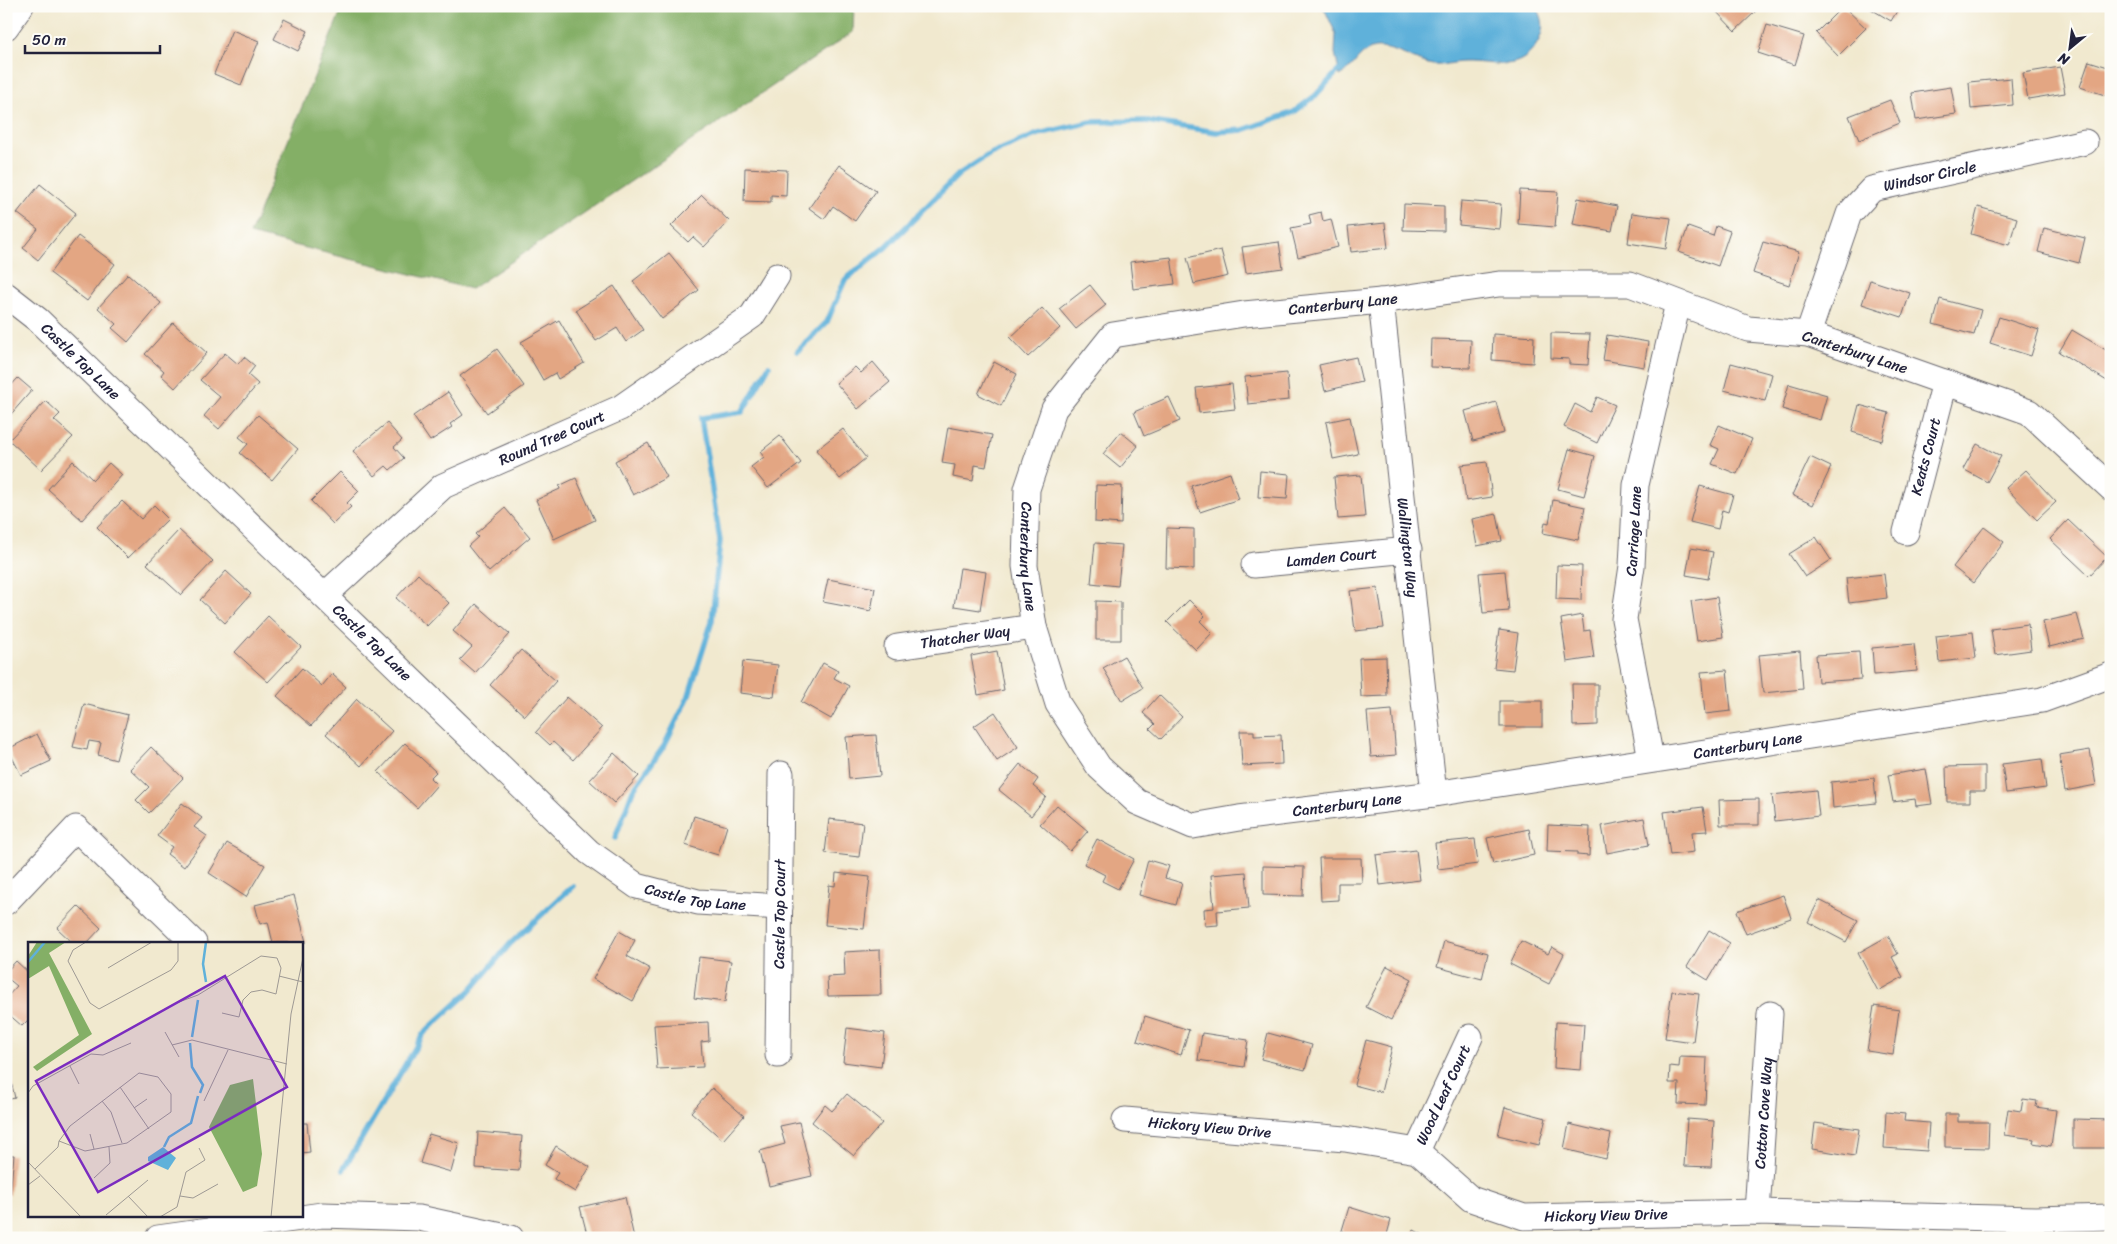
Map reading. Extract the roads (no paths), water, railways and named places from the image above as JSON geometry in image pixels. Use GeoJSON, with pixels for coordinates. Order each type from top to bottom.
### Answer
{"type":"FeatureCollection","features":[{"type":"Feature","properties":{"kind":"street"},"geometry":{"type":"LineString","coordinates":[[6,27],[21,6]]}},
{"type":"Feature","properties":{"kind":"street","name":"Windsor Circle"},"geometry":{"type":"LineString","coordinates":[[1808,334],[1849,214],[1872,189],[2085,142]]}},
{"type":"Feature","properties":{"kind":"street","name":"Round Tree Court"},"geometry":{"type":"LineString","coordinates":[[324,596],[443,486],[620,408],[752,316],[777,276]]}},
{"type":"Feature","properties":{"kind":"street","name":"Canterbury Lane"},"geometry":{"type":"LineString","coordinates":[[2111,488],[2029,412],[1808,334],[1748,329],[1630,284],[1500,284],[1381,301],[1244,314],[1113,335],[1054,409],[1028,489],[1024,566],[1034,627],[1058,704],[1098,766],[1138,802],[1193,826],[1434,794],[2042,700],[2111,675]]}},
{"type":"Feature","properties":{"kind":"street","name":"Castle Top Lane"},"geometry":{"type":"LineString","coordinates":[[6,294],[38,320],[590,852],[637,886],[698,902],[780,907]]}},
{"type":"Feature","properties":{"kind":"street","name":"Wallington Way"},"geometry":{"type":"LineString","coordinates":[[1381,301],[1434,794]]}},
{"type":"Feature","properties":{"kind":"street","name":"Carriage Lane"},"geometry":{"type":"LineString","coordinates":[[1651,759],[1624,619],[1632,566],[1636,485],[1678,303]]}},
{"type":"Feature","properties":{"kind":"street","name":"Keats Court"},"geometry":{"type":"LineString","coordinates":[[1906,532],[1945,382]]}},
{"type":"Feature","properties":{"kind":"street","name":"Lamden Court"},"geometry":{"type":"LineString","coordinates":[[1254,565],[1409,550]]}},
{"type":"Feature","properties":{"kind":"street","name":"Thatcher Way"},"geometry":{"type":"LineString","coordinates":[[897,647],[1034,627]]}},
{"type":"Feature","properties":{"kind":"street","name":"Castle Top Court"},"geometry":{"type":"LineString","coordinates":[[778,1054],[781,774]]}},
{"type":"Feature","properties":{"kind":"street"},"geometry":{"type":"LineString","coordinates":[[6,902],[76,828],[193,942]]}},
{"type":"Feature","properties":{"kind":"street","name":"Cotton Cove Way"},"geometry":{"type":"LineString","coordinates":[[1757,1212],[1770,1014]]}},
{"type":"Feature","properties":{"kind":"street","name":"Wood Leaf Court"},"geometry":{"type":"LineString","coordinates":[[1417,1151],[1470,1037]]}},
{"type":"Feature","properties":{"kind":"street","name":"Hickory View Drive"},"geometry":{"type":"LineString","coordinates":[[1125,1120],[1345,1139],[1417,1151],[1471,1199],[1524,1217],[1757,1212],[2035,1219],[2111,1217]]}},
{"type":"Feature","properties":{"kind":"street"},"geometry":{"type":"LineString","coordinates":[[158,1238],[322,1215],[419,1218],[511,1238]]}},
{"type":"Feature","properties":{"kind":"water"},"geometry":{"type":"Polygon","coordinates":[[[1323,6],[1536,6],[1541,15],[1543,28],[1538,42],[1531,52],[1523,59],[1514,63],[1463,62],[1433,65],[1393,51],[1378,48],[1366,51],[1340,76],[1335,53],[1336,34],[1323,6]]]}},
{"type":"Feature","properties":{"kind":"waterway"},"geometry":{"type":"LineString","coordinates":[[798,351],[827,322],[845,280],[886,247],[959,174],[990,154],[1038,134],[1091,122],[1146,121],[1216,132],[1243,130],[1294,112],[1315,96],[1338,71]]}},
{"type":"Feature","properties":{"kind":"waterway"},"geometry":{"type":"LineString","coordinates":[[615,838],[633,790],[664,746],[688,698],[712,621],[720,541],[701,418],[742,412],[769,366]]}},
{"type":"Feature","properties":{"kind":"waterway"},"geometry":{"type":"LineString","coordinates":[[343,1170],[424,1033],[471,990],[510,944],[573,886]]}}]}
